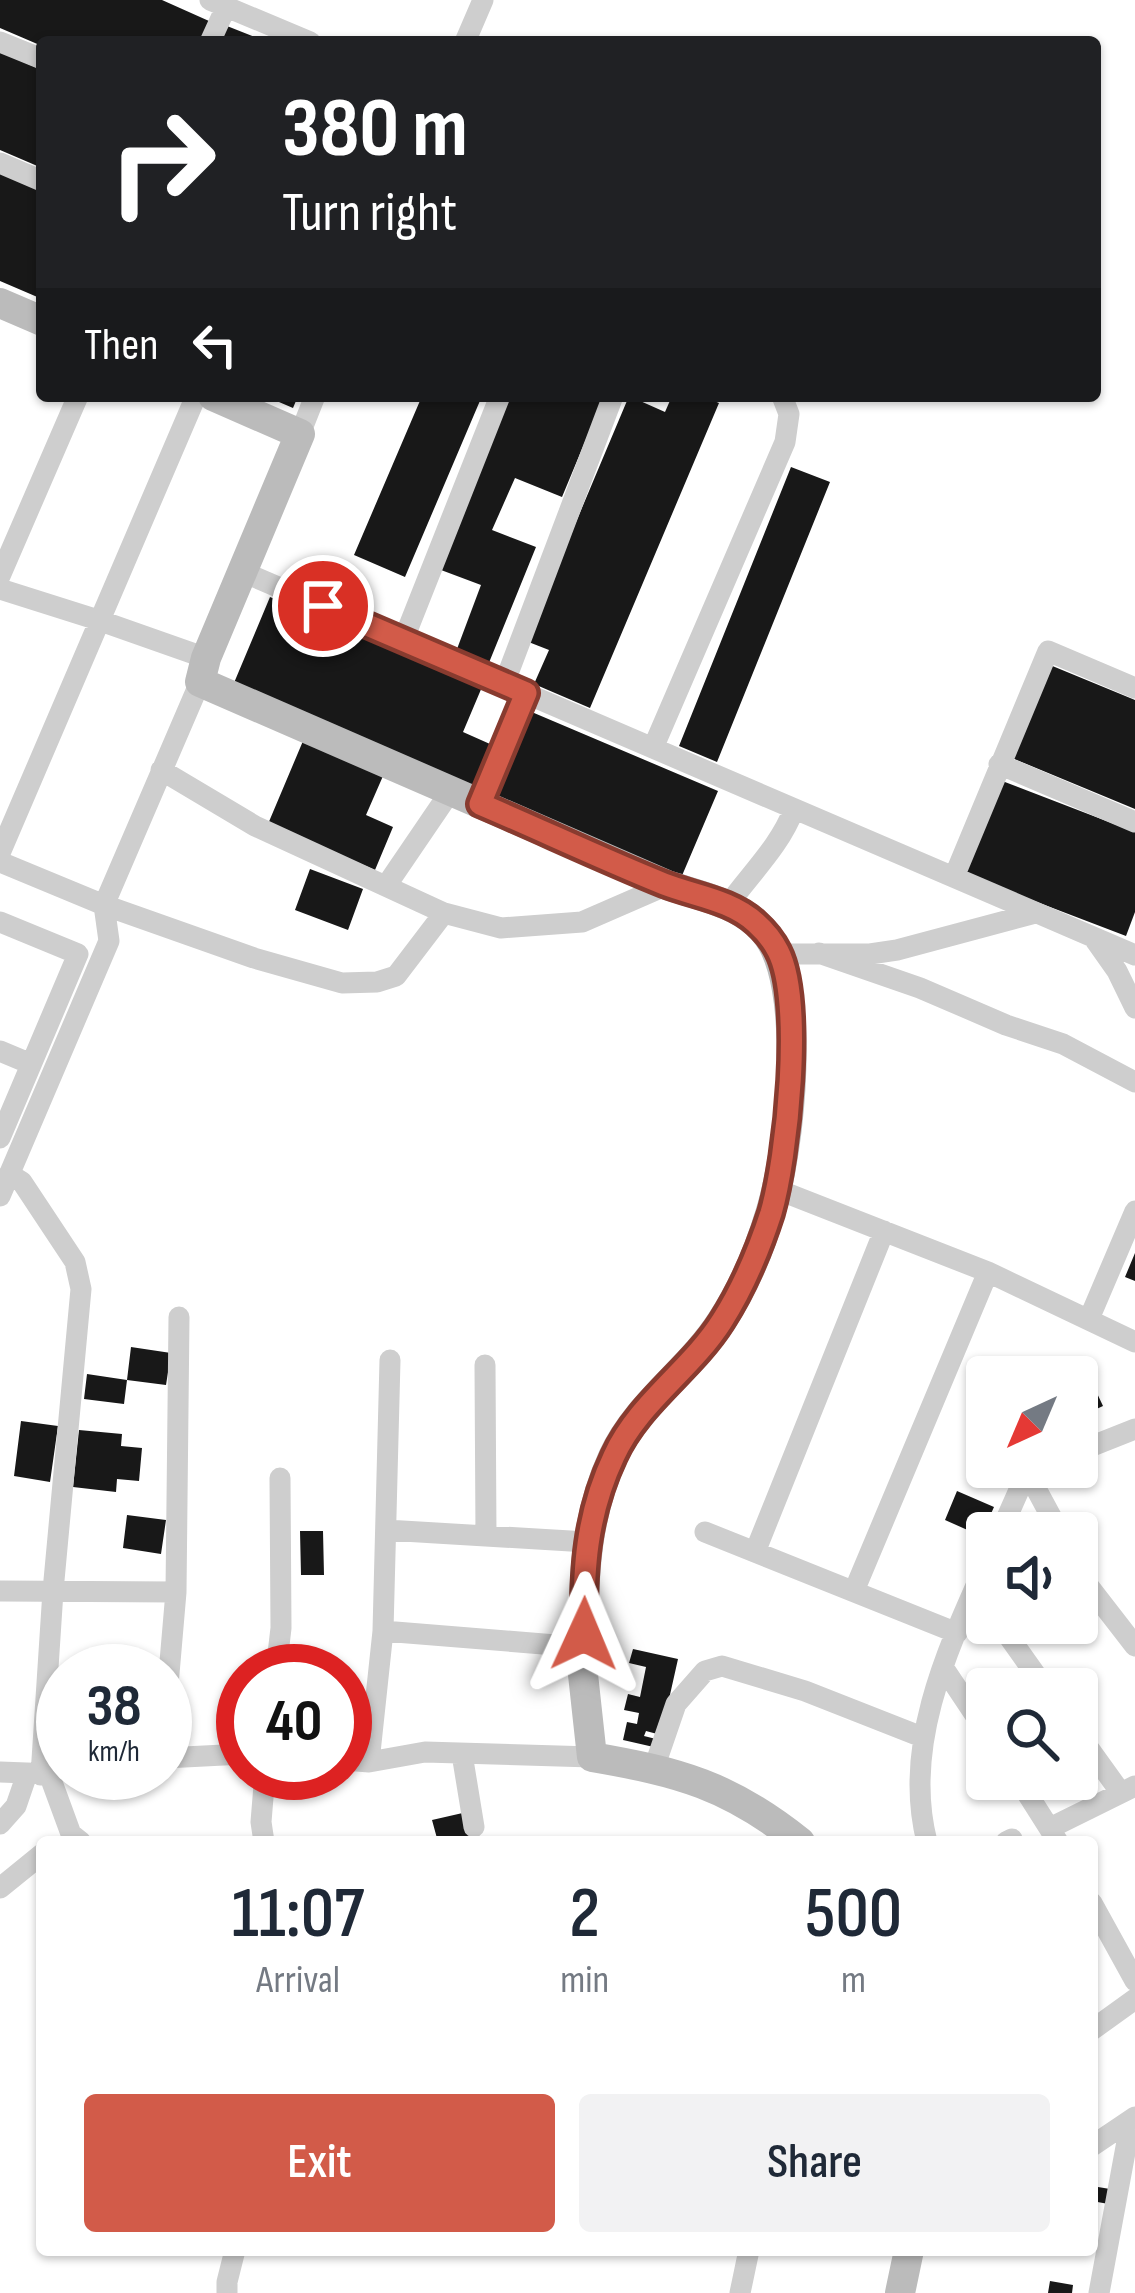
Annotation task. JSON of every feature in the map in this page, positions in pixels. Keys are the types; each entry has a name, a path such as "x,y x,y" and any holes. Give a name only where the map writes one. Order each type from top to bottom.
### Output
{"street":[{"path":"468,36 483,0"},
{"path":"211,36 215,2 296,36"},
{"path":"0,42 36,57"},
{"path":"0,163 36,178"},
{"path":"0,303 36,318"},
{"path":"0,576 75,402"},
{"path":"0,853 193,402"},
{"path":"227,402 300,434"},
{"path":"0,1196 109,940 104,905 313,402"},
{"path":"403,641 498,402"},
{"path":"504,684 612,402"},
{"path":"653,748 785,442 789,414 784,402"},
{"path":"243,572 1035,913 1093,937 1132,946"},
{"path":"0,589 98,620 450,792 667,885 728,905 752,918 780,954 788,982 792,1046 788,1121 776,1190 759,1245 720,1324 630,1427 615,1452 586,1542 580,1647 592,1757"},
{"path":"954,878 1048,650 1135,688"},
{"path":"480,804 526,693"},
{"path":"999,764 1135,822"},
{"path":"161,770 255,826 444,913 501,928 582,922 667,885"},
{"path":"386,886 450,792"},
{"path":"728,905 776,843 794,809"},
{"path":"0,862 104,905 254,958 342,983 396,976 444,913"},
{"path":"780,954 897,950 1035,913"},
{"path":"0,922 78,954 0,1138"},
{"path":"1093,937 1135,1008"},
{"path":"818,953 1064,1044 1135,1082"},
{"path":"0,1051 31,1064"},
{"path":"9,1174 22,1182 75,1262 81,1288 51,1644"},
{"path":"776,1190 988,1272 1135,1342"},
{"path":"1089,1319 1135,1210"},
{"path":"755,1552 884,1231"},
{"path":"854,1592 988,1272"},
{"path":"172,1644 179,1317"},
{"path":"372,1734 383,1631 390,1360"},
{"path":"485,1365 486,1536"},
{"path":"1098,1444 1135,1429"},
{"path":"279,1644 280,1478"},
{"path":"386,1530 586,1542"},
{"path":"705,1532 957,1633"},
{"path":"0,1591 176,1592"},
{"path":"1098,1598 1135,1646"},
{"path":"926,1836 919,1760 922,1737 943,1667 966,1620"},
{"path":"383,1631 580,1647"},
{"path":"654,1768 676,1704 705,1671 722,1666 805,1691 922,1737"},
{"path":"943,1667 966,1702"},
{"path":"372,1761 425,1752 592,1757 654,1768 695,1780 747,1804 792,1836"},
{"path":"462,1754 474,1827"},
{"path":"1032,1800 1054,1835 1128,1789 1098,1755"},
{"path":"0,1772 36,1774"},
{"path":"0,1824 36,1784"},
{"path":"55,1800 69,1836"},
{"path":"263,1800 263,1836"},
{"path":"0,1888 36,1859"},
{"path":"1098,1915 1135,1981"},
{"path":"1098,2026 1135,1999"},
{"path":"1098,2135 1133,2119"},
{"path":"1099,2293 1133,2119"},
{"path":"227,2293 234,2256"},
{"path":"740,2293 748,2256"},
{"path":"900,2293 908,2256"}],"building":[{"path":"0,0 162,0 209,21 203,36 36,36 36,43 0,28"},
{"path":"227,26 252,36 223,36"},
{"path":"0,52 36,67 36,165 0,150"},
{"path":"0,172 36,187 36,296 0,281"},
{"path":"419,402 479,402 405,577 354,555"},
{"path":"507,402 602,402 562,497 515,478 492,530 536,547 486,670 454,657 481,585 441,570"},
{"path":"626,402 642,402 665,412 669,402 719,403 590,708 534,684 549,650 526,641"},
{"path":"791,467 830,482 717,762 679,746"},
{"path":"270,597 482,687 463,732 490,744 470,791 231,690"},
{"path":"1050,665 1135,700 1135,809 1012,758"},
{"path":"527,710 718,791 681,878 491,797"},
{"path":"303,741 383,776 366,815 393,827 375,870 268,824"},
{"path":"997,779 1135,832 1135,912 1126,936 961,873"},
{"path":"310,869 363,889 348,930 295,910"},
{"path":"1135,1253 1135,1281 1125,1277"},
{"path":"131,1347 171,1353 166,1385 127,1380"},
{"path":"87,1374 127,1380 124,1404 84,1399"},
{"path":"21,1421 58,1426 50,1482 14,1476"},
{"path":"79,1430 122,1434 121,1446 142,1448 139,1481 117,1479 116,1492 73,1487"},
{"path":"957,1491 994,1507 992,1512 966,1512 966,1529 945,1520"},
{"path":"127,1515 166,1520 161,1554 123,1548"},
{"path":"300,1531 323,1531 324,1575 301,1575"},
{"path":"633,1649 678,1659 661,1735 646,1731 644,1736 660,1740 658,1748 623,1740 627,1722 637,1724 639,1713 624,1710 628,1694 640,1697 646,1667 629,1663"},
{"path":"467,1812 473,1836 436,1836 432,1820"},
{"path":"1098,2187 1116,2190 1114,2205 1098,2202"},
{"path":"1050,2281 1073,2285 1072,2293 1048,2293"}],"route":[{"path":"323,606 526,693 480,804 752,918 780,954 788,982 792,1046 788,1121 771,1211 743,1282 720,1324 630,1427 615,1452 586,1542 584,1634"}]}
